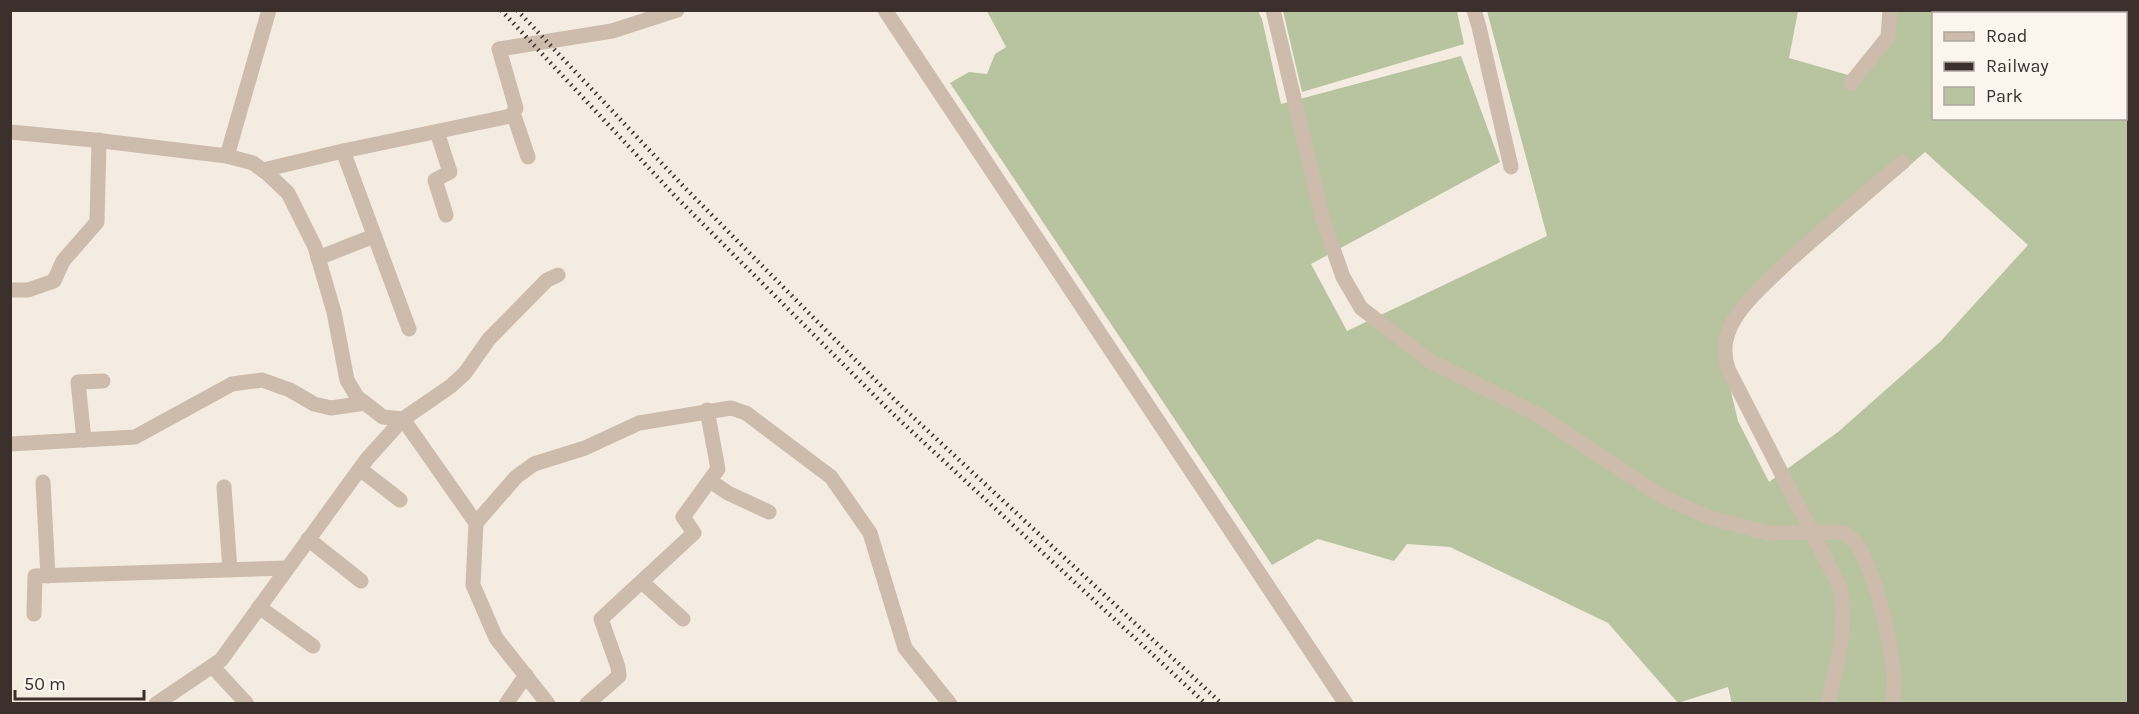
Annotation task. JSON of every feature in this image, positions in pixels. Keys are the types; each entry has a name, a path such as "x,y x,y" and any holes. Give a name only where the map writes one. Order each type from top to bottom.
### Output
{"street":[{"path":"227,156 268,10"},
{"path":"263,170 511,116 516,108 499,49 612,31 677,10"},
{"path":"885,10 1346,704"},
{"path":"1273,10 1323,220 1343,277 1361,308 1430,361 1535,413 1663,497 1708,517 1768,533 1845,533 1855,543 1868,563 1877,591 1893,668 1893,704"},
{"path":"1474,10 1511,167"},
{"path":"1851,82 1888,37 1890,10"},
{"path":"513,113 528,157"},
{"path":"10,132 99,140 227,156 253,163 288,193 315,247 334,312 347,380 357,397 383,417 403,419 476,523 473,585 496,638 548,704"},
{"path":"437,132 450,172 435,180 446,215"},
{"path":"10,290 28,290 54,281 63,261 97,222 99,140"},
{"path":"343,151 409,329"},
{"path":"1828,704 1842,640 1844,606 1840,587 1728,369 1724,345 1728,331 1737,315 1755,293 1806,245 1903,162"},
{"path":"318,258 374,236"},
{"path":"167,701 221,660 360,469 403,419 451,386 465,373 489,339 547,280 558,275"},
{"path":"10,444 135,437 232,384 262,380 290,390 314,404 332,408 365,404"},
{"path":"84,440 71,382 103,381"},
{"path":"476,523 516,477 534,464 585,448 639,423 707,410 731,408 746,413 831,477 870,533 904,648 950,704"},
{"path":"707,410 714,475 728,493 769,512"},
{"path":"360,469 400,500"},
{"path":"587,704 619,676 601,619 694,533 683,517 714,475"},
{"path":"43,483 48,576"},
{"path":"224,487 230,570"},
{"path":"308,539 361,581"},
{"path":"34,614 35,576 287,568"},
{"path":"642,582 682,619"},
{"path":"260,607 313,646"},
{"path":"212,666 247,704"},
{"path":"506,704 526,675"}],"green space":[{"path":"987,11 1258,11 1262,19 1281,104 1461,56 1500,162 1311,264 1347,331 1547,236 1487,11 1798,11 1789,58 1862,79 1897,11 2057,11 1932,12 1932,120 2127,120 2128,45 2128,703 1732,704 1728,687 1678,703 1608,623 1450,547 1407,544 1394,561 1318,539 1272,565 950,83 969,72 987,74 995,54 1006,47","holes":["1925,152 2028,245 1941,341 1838,432 1769,482 1738,421 1721,350 1747,307"]},
{"path":"1283,11 1457,11 1464,44 1302,92"}],"railway":[{"path":"501,10 676,197 892,413 1206,704"},
{"path":"517,10 686,189 900,405 1222,704"}]}
